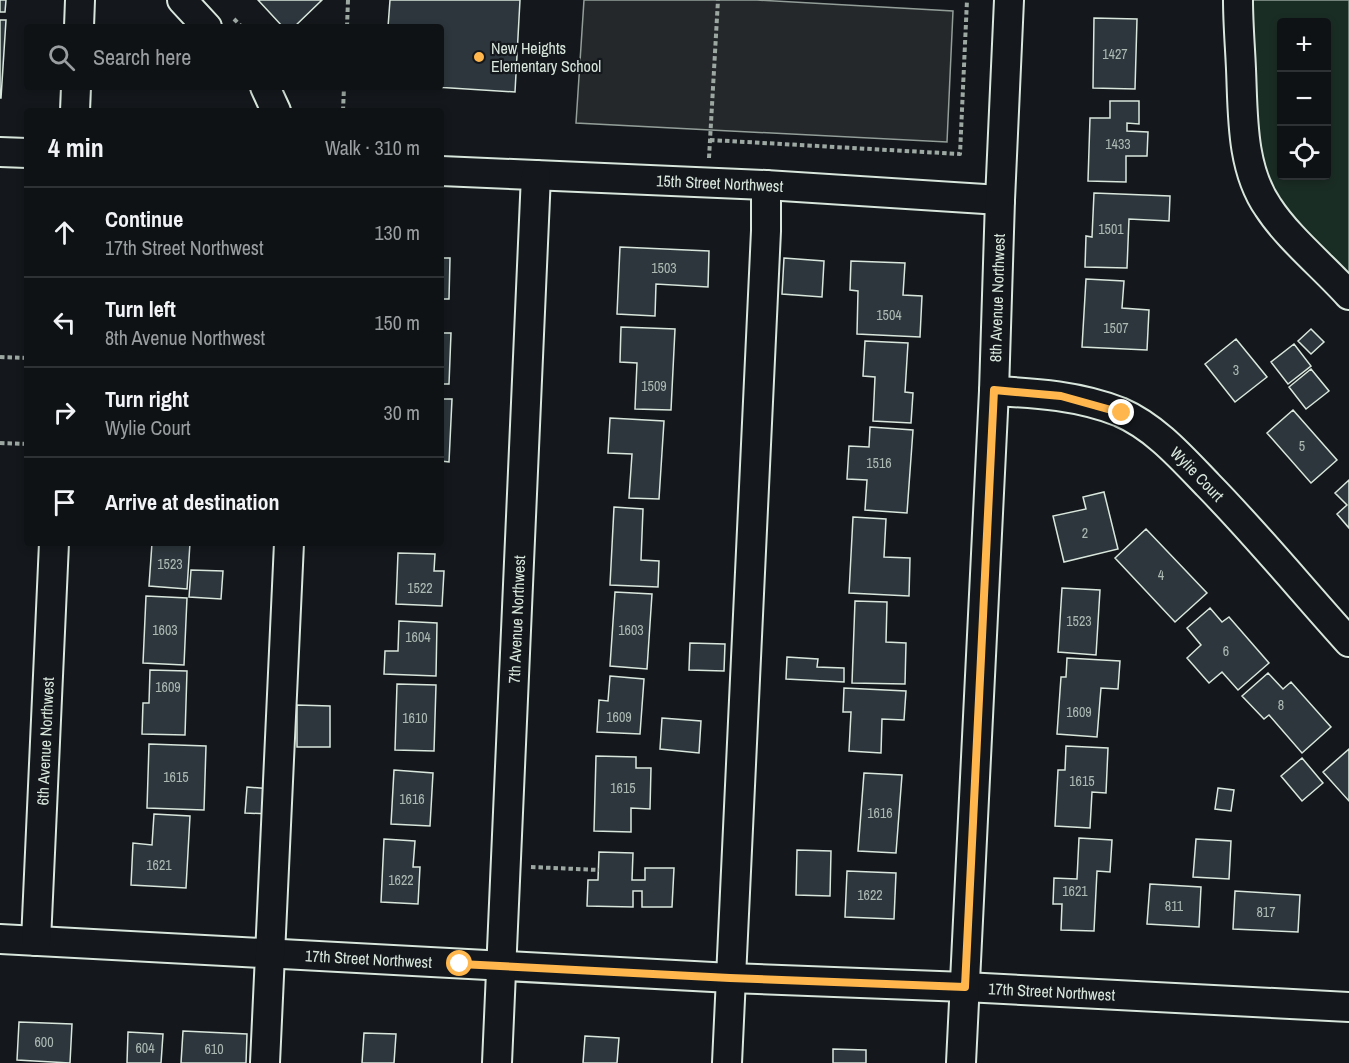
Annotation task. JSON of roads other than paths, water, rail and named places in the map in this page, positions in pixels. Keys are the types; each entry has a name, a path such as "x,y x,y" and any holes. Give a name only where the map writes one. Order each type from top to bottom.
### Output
{"street":[{"path":"79,24 80,0"},
{"path":"182,0 204,24"},
{"name":"8th Avenue Northwest","path":"961,1063 994,390 1009,0"},
{"path":"1238,0 1244,126 1249,163 1256,186 1268,207 1288,231 1349,295"},
{"path":"75,108 76,90"},
{"path":"266,90 275,108"},
{"path":"0,152 24,153"},
{"name":"15th Street Northwest","path":"444,171 766,185 1000,200"},
{"name":"7th Avenue Northwest","path":"497,1063 536,175"},
{"path":"727,1063 766,231 766,185"},
{"name":"Wylie Court","path":"994,390 1061,396 1122,413 1140,423 1167,443 1226,503 1349,642"},
{"name":"6th Avenue Northwest","path":"36,941 54,546"},
{"path":"265,1063 289,546"},
{"name":"17th Street Northwest","path":"0,939 730,978 965,987 1349,1007"}],"place":[{"name":"New Heights Elementary School","path":"479,57"}]}
